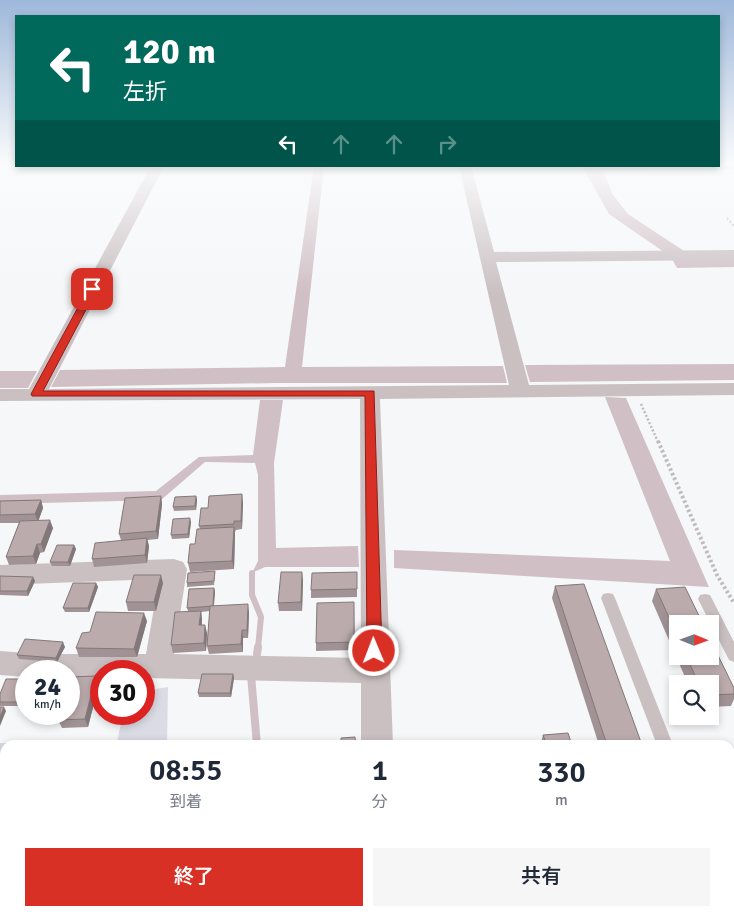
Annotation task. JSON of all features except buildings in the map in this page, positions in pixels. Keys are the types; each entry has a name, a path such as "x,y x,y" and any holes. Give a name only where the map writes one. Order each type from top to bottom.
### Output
{"street":[{"path":"36,394 136,208"},
{"path":"475,208 520,391"},
{"path":"487,257 734,255"},
{"path":"0,395 734,389"},
{"path":"370,393 377,740"},
{"path":"0,575 174,569 158,666"},
{"path":"0,663 40,666 158,666 375,671"}],"lane":[{"path":"608,598 663,740"},
{"path":"705,599 734,656"}],"path":[{"path":"728,218 734,226"},
{"path":"635,390 717,575 734,603"}],"shaded area":[{"path":"308,208 319,208 302,367 503,366 507,383 275,383 51,387 60,370 285,367"},
{"path":"605,208 623,208 628,214 684,251 664,252 609,214"},
{"path":"672,259 734,259 734,267 677,268"},
{"path":"734,364 734,380 530,382 525,365"},
{"path":"0,371 37,371 28,388 0,388"},
{"path":"605,397 626,398 709,587 394,568 394,550 670,561"},
{"path":"260,400 283,400 274,463 276,548 358,546 359,567 265,567 252,573 258,561 258,475 255,463 205,462 161,500 0,504 0,495 156,491 199,457 253,455"},
{"path":"168,687 167,740 117,740 121,725 155,725 155,689"}],"waterway":[{"path":"252,573 252,595 261,617 258,648"},
{"path":"257,654 258,647"},
{"path":"251,675 257,740"}],"route":[{"path":"92,289 36,394 370,393 374,651"}]}
